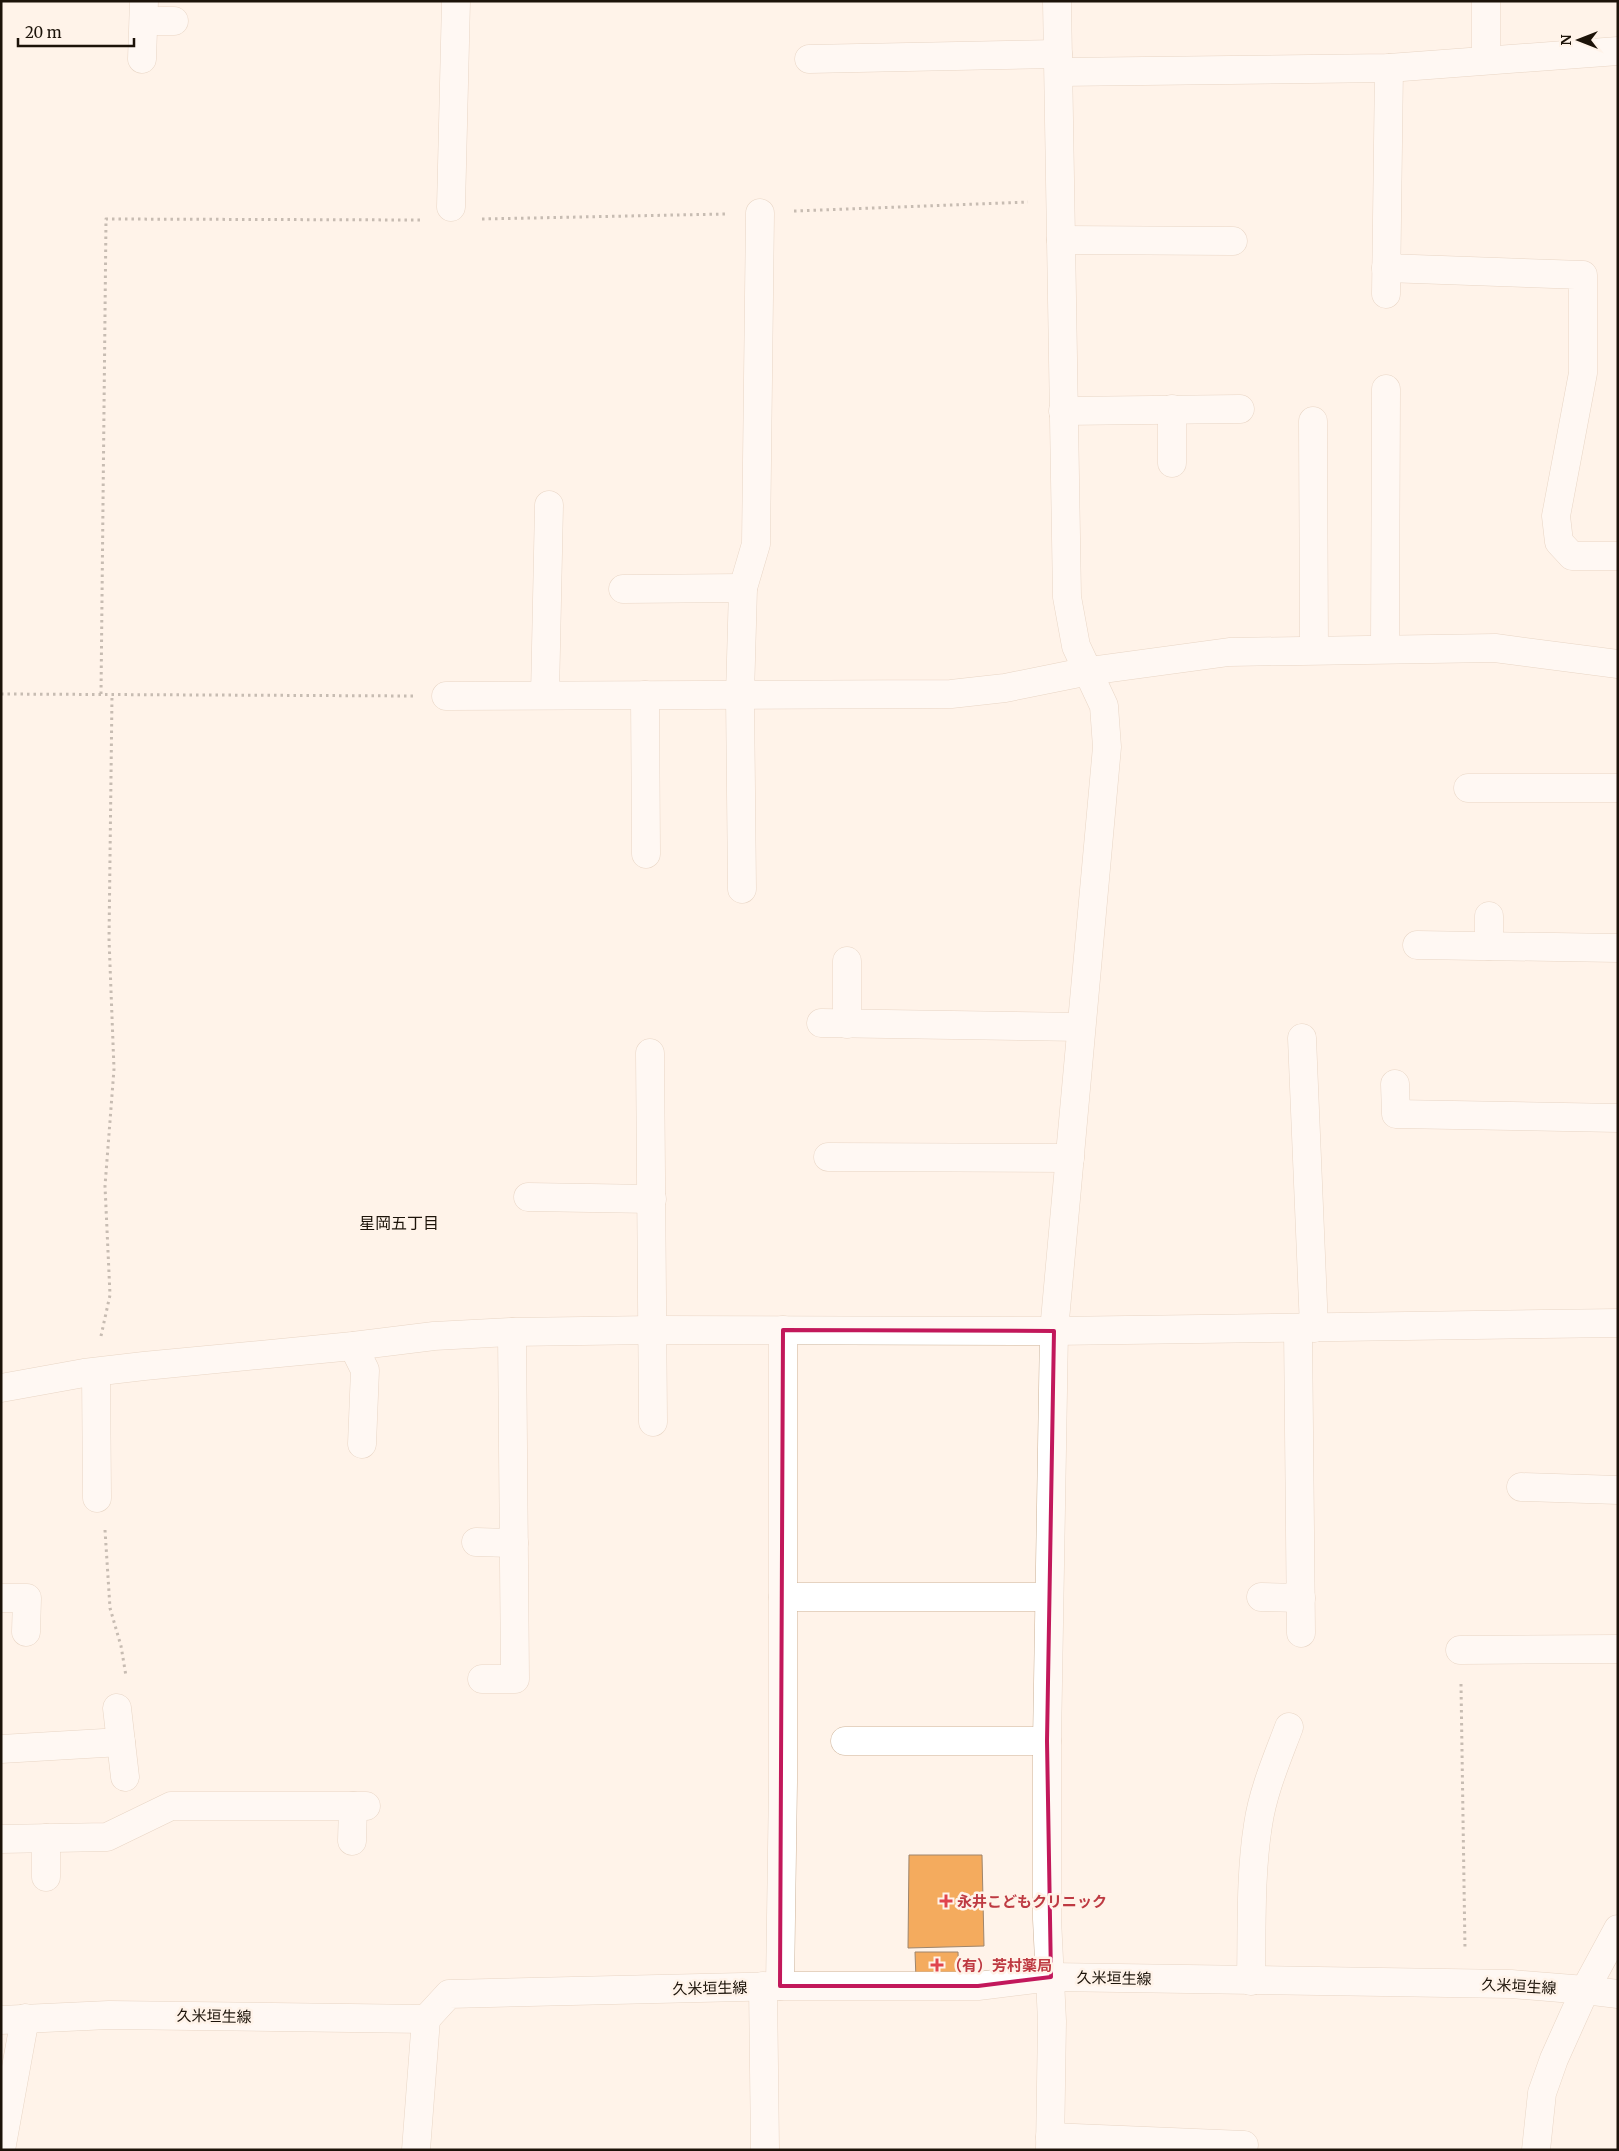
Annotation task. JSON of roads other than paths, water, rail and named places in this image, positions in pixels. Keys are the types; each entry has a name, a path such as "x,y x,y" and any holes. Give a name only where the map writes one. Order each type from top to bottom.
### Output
{"street":[{"path":"451,206 456,1"},
{"path":"1057,1 1067,597 1076,646 1104,706 1106,747 1054,1331 1047,1741 1050,2144 1244,2145"},
{"path":"1486,1 1486,60"},
{"path":"142,59 144,11 174,21"},
{"path":"808,59 1389,68 1618,51"},
{"path":"1389,68 1386,281 1583,275 1583,372 1556,516 1559,542 1572,556 1618,556"},
{"path":"742,889 740,695 743,588 756,544 760,213"},
{"path":"1062,240 1233,241"},
{"path":"1385,649 1386,389"},
{"path":"1172,408 1172,463"},
{"path":"1063,411 1240,408"},
{"path":"1313,421 1314,650"},
{"path":"545,695 548,505"},
{"path":"623,589 743,588"},
{"path":"446,696 951,694 1005,688 1089,671 1229,652 1495,648 1618,664"},
{"path":"645,695 646,854"},
{"path":"1468,788 1618,788"},
{"path":"1489,916 1489,946"},
{"path":"1417,945 1618,948"},
{"path":"847,961 834,1023 1081,1027"},
{"path":"1302,1038 1306,1328 1302,1633"},
{"path":"650,1053 654,1422"},
{"path":"1395,1084 1396,1114 1618,1118"},
{"path":"828,1157 1070,1158"},
{"path":"528,1197 652,1199"},
{"path":"1,1388 96,1372 434,1336 512,1332 653,1330 1054,1331 1618,1323"},
{"path":"765,2150 772,1986 783,1597 784,1330"},
{"path":"482,1679 515,1679 512,1332"},
{"path":"353,1346 364,1370 362,1444"},
{"path":"96,1372 98,1498"},
{"path":"1521,1487 1618,1490"},
{"path":"476,1542 514,1542"},
{"path":"783,1597 1049,1597"},
{"path":"1261,1597 1301,1598"},
{"path":"1,1598 27,1598 26,1632"},
{"path":"1460,1650 1618,1649"},
{"path":"117,1708 125,1777"},
{"path":"1251,1981 1253,1865 1258,1824 1268,1782 1289,1727"},
{"path":"845,1741 1047,1741"},
{"path":"1,1749 121,1742"},
{"path":"1,1839 107,1837 172,1806 359,1806 352,1841"},
{"path":"46,1838 46,1877"},
{"path":"1536,2150 1542,2093 1554,2059 1585,1990 1618,1929"},
{"name":"久米垣生線","path":"13,2019 109,2015 426,2019 449,1994 772,1986 978,1986 1050,1977 1511,1984 1618,1994"},
{"path":"2,2150 13,2019"},
{"path":"416,2150 426,2019"}],"place":[{"name":"永井こどもクリニック","path":"946,1901"},
{"name":"（有）芳村薬局","path":"937,1965"}],"district":[{"name":"星岡五丁目","path":"399,1223"}]}
